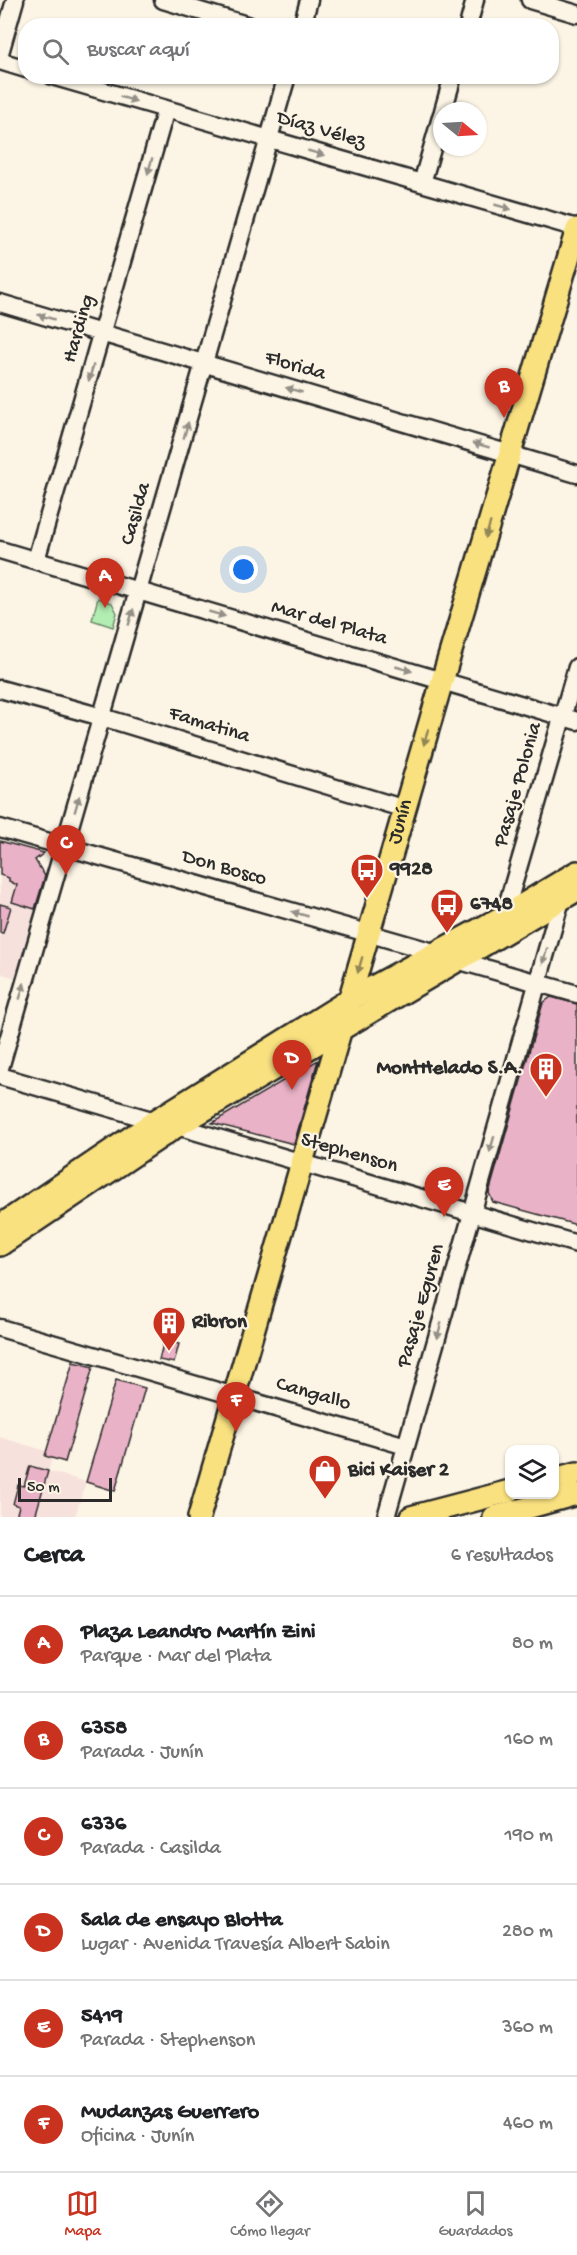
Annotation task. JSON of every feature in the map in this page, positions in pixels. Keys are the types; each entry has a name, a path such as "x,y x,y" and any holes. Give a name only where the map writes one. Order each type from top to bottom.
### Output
{"main road":[{"name":"Junín","path":"199,1517 442,681 577,229"},
{"path":"0,1226 154,1121 349,1000 504,916 577,872"},
{"path":"0,1245 177,1126 569,895"},
{"path":"559,1478 577,1473"},
{"path":"494,1517 576,1491"},
{"path":"567,1517 576,1491"},
{"path":"411,1517 505,1492"}],"street":[{"path":"0,53 15,0"},
{"path":"163,0 223,18"},
{"path":"304,18 309,0"},
{"path":"470,18 475,0"},
{"path":"530,0 577,14"},
{"path":"0,62 18,67"},
{"name":"Díaz Vélez","path":"80,84 577,229"},
{"name":"Casilda","path":"0,1068 285,84"},
{"path":"445,102 451,84"},
{"name":"Harding","path":"36,561 166,109"},
{"path":"422,183 433,144"},
{"name":"Florida","path":"0,303 577,474"},
{"name":"Mar del Plata","path":"0,550 570,718"},
{"name":"Pasaje Polonia","path":"504,916 570,718 577,668"},
{"name":"Famatina","path":"0,689 102,717 405,809"},
{"name":"Don Bosco","path":"0,828 436,953"},
{"name":"Pasaje Eguren","path":"386,1517 537,983 569,895"},
{"path":"460,961 577,994"},
{"path":"0,1076 154,1121"},
{"name":"Stephenson","path":"177,1126 577,1244"},
{"name":"Cangallo","path":"0,1328 406,1446"}],"shaded area":[{"path":"0,875 9,878 9,881 18,880 12,902 36,909 15,978 0,973"},
{"path":"0,1437 46,1451 45,1456 52,1459 48,1471 86,1482 75,1517 0,1517"}],"green space":[{"path":"98,598 112,603 117,613 113,627 92,620"}],"building":[{"path":"0,841 44,853 35,860 45,876 35,909 12,902 17,885 9,881 9,878 0,875"},
{"path":"0,904 11,907 3,933 0,933"},
{"name":"MontHelado S.A.","path":"551,997 577,1004 577,1225 493,1202 489,1193 543,1003"},
{"path":"318,1060 294,1144 212,1123"},
{"name":"Ribron","path":"164,1340 179,1344 174,1363 159,1360"},
{"path":"73,1362 93,1367 65,1462 45,1456"},
{"path":"116,1380 145,1388 115,1491 86,1482"},
{"path":"30,1466 48,1471 35,1517 16,1517 19,1506 13,1504 18,1485 24,1486"}],"place":[{"name":"6358","path":"504,418"},
{"name":"Plaza Leandro Martín Zini","path":"105,608"},
{"name":"6336","path":"66,875"},
{"name":"9928","path":"367,899"},
{"name":"6748","path":"447,934"},
{"name":"Sala de ensayo Blotta","path":"292,1090"},
{"name":"MontHelado S.A.","path":"546,1098"},
{"name":"5419","path":"444,1217"},
{"name":"Ribron","path":"169,1352"},
{"name":"Mudanzas Guerrero","path":"236,1432"},
{"name":"Bici Kaiser 2","path":"325,1500"}]}
